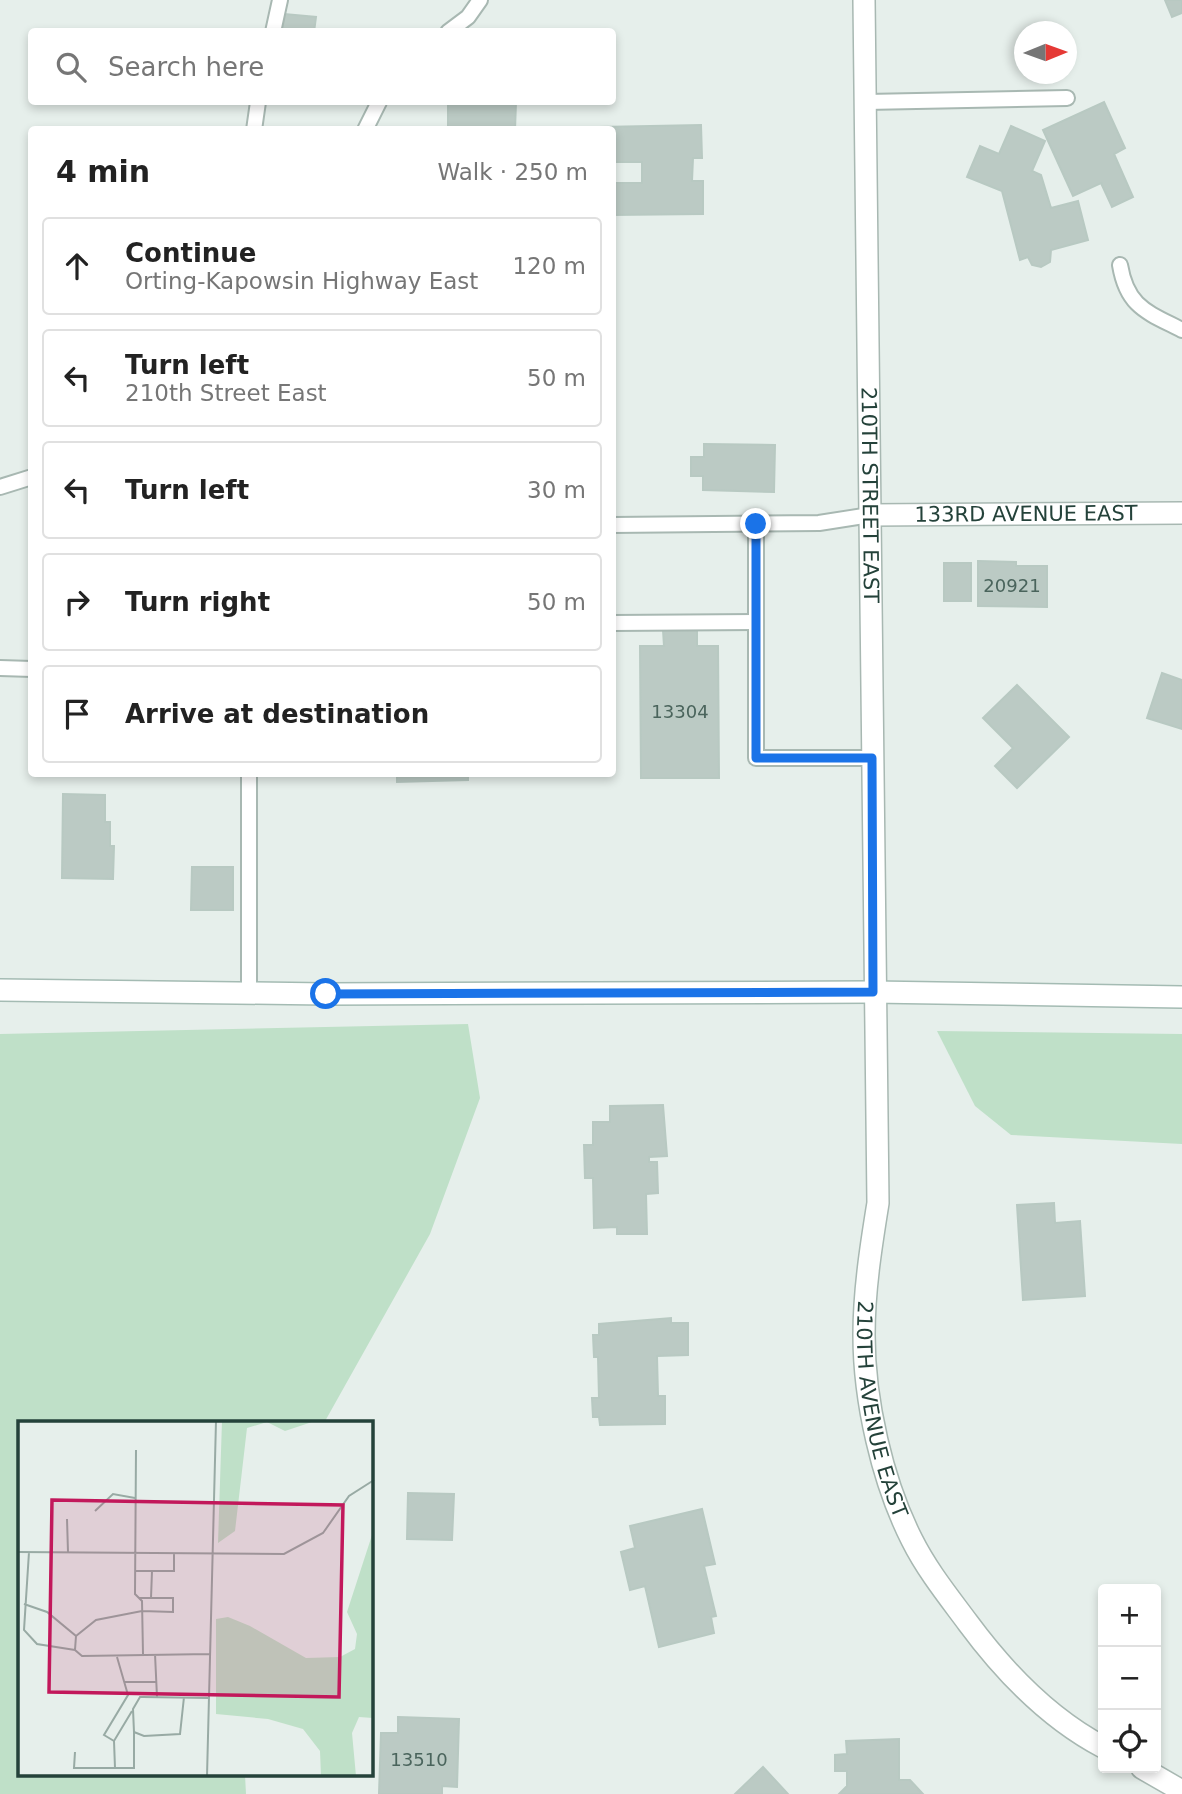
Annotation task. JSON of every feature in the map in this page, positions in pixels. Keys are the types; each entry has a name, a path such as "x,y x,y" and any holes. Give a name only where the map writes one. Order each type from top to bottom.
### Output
{"street":[{"name":"210TH STREET EAST","path":"864,0 873,992"},
{"name":"133RD AVENUE EAST","path":"870,514 1182,513"},
{"path":"0,990 249,993 873,992 1182,997"},
{"name":"210TH AVENUE EAST","path":"873,992 877,1203 864,1336 877,1436 890,1491 936,1582 1004,1668 1042,1706 1098,1744"},
{"path":"1151,1773 1182,1791"}],"lane":[{"path":"274,28 280,0"},
{"path":"453,28 468,17 480,0"},
{"path":"866,102 1067,98"},
{"path":"255,126 258,105"},
{"path":"367,126 378,105"},
{"path":"1119,265 1123,287 1131,300 1182,330"},
{"path":"0,487 28,478"},
{"path":"616,526 819,523 870,514"},
{"path":"756,524 756,758 872,758"},
{"path":"616,623 756,622"},
{"path":"0,668 28,668"},
{"path":"249,777 249,993"}],"green space":[{"path":"468,1024 480,1098 430,1234 325,1421 18,1421 18,1776 245,1776 246,1794 0,1794 0,1034"},
{"path":"937,1031 1182,1034 1182,1144 1011,1135 975,1106"}],"building":[{"path":"1165,0 1182,0 1182,13 1172,17"},
{"path":"284,14 316,17 315,28 283,28"},
{"path":"1104,102 1125,148 1114,154 1133,197 1112,207 1101,183 1073,196 1043,130"},
{"path":"448,105 516,105 515,126 448,126"},
{"path":"701,125 702,158 693,158 692,181 703,181 703,214 616,215 616,183 642,183 642,162 616,162 616,127"},
{"path":"1011,126 1045,141 1032,171 1041,175 1051,208 1078,201 1088,240 1051,250 1050,262 1041,267 1032,265 1028,257 1020,260 1002,191 967,177 980,146 999,154"},
{"path":"704,444 775,445 774,492 703,490 703,476 691,476 691,457 704,457"},
{"path":"978,561 1016,562 1016,566 1047,566 1047,607 978,606"},
{"path":"944,563 971,563 971,601 944,601"},
{"path":"697,629 697,646 718,646 719,778 641,778 640,646 664,646 663,630"},
{"path":"1162,673 1182,680 1182,729 1147,718"},
{"path":"1017,685 1069,737 1017,788 995,766 1013,748 983,718"},
{"path":"397,777 468,777 468,780 397,782"},
{"path":"63,794 105,795 105,822 110,822 110,846 114,846 113,879 62,878"},
{"path":"192,867 233,867 233,910 191,910"},
{"path":"663,1105 667,1156 649,1157 649,1162 657,1162 658,1193 646,1194 647,1234 617,1234 617,1227 594,1228 593,1178 585,1178 584,1145 593,1145 593,1122 610,1122 610,1106"},
{"path":"1054,1203 1055,1223 1080,1221 1085,1296 1023,1300 1017,1205"},
{"path":"671,1318 671,1323 688,1323 688,1355 657,1356 658,1396 665,1396 665,1424 600,1425 599,1417 593,1417 592,1398 599,1398 598,1357 594,1357 593,1335 599,1335 599,1324"},
{"path":"408,1493 454,1494 452,1540 407,1539"},
{"path":"702,1509 715,1564 704,1566 716,1616 711,1617 714,1633 659,1647 645,1586 630,1590 621,1552 635,1548 630,1526"},
{"path":"398,1717 459,1719 457,1787 442,1786 442,1794 379,1794 381,1733 398,1733"},
{"path":"899,1739 899,1780 910,1780 923,1794 839,1794 847,1786 847,1771 835,1771 835,1755 847,1754 846,1741"},
{"path":"763,1767 788,1794 735,1794"}],"route":[{"path":"326,994 873,992 872,758 756,758 756,524"}]}
